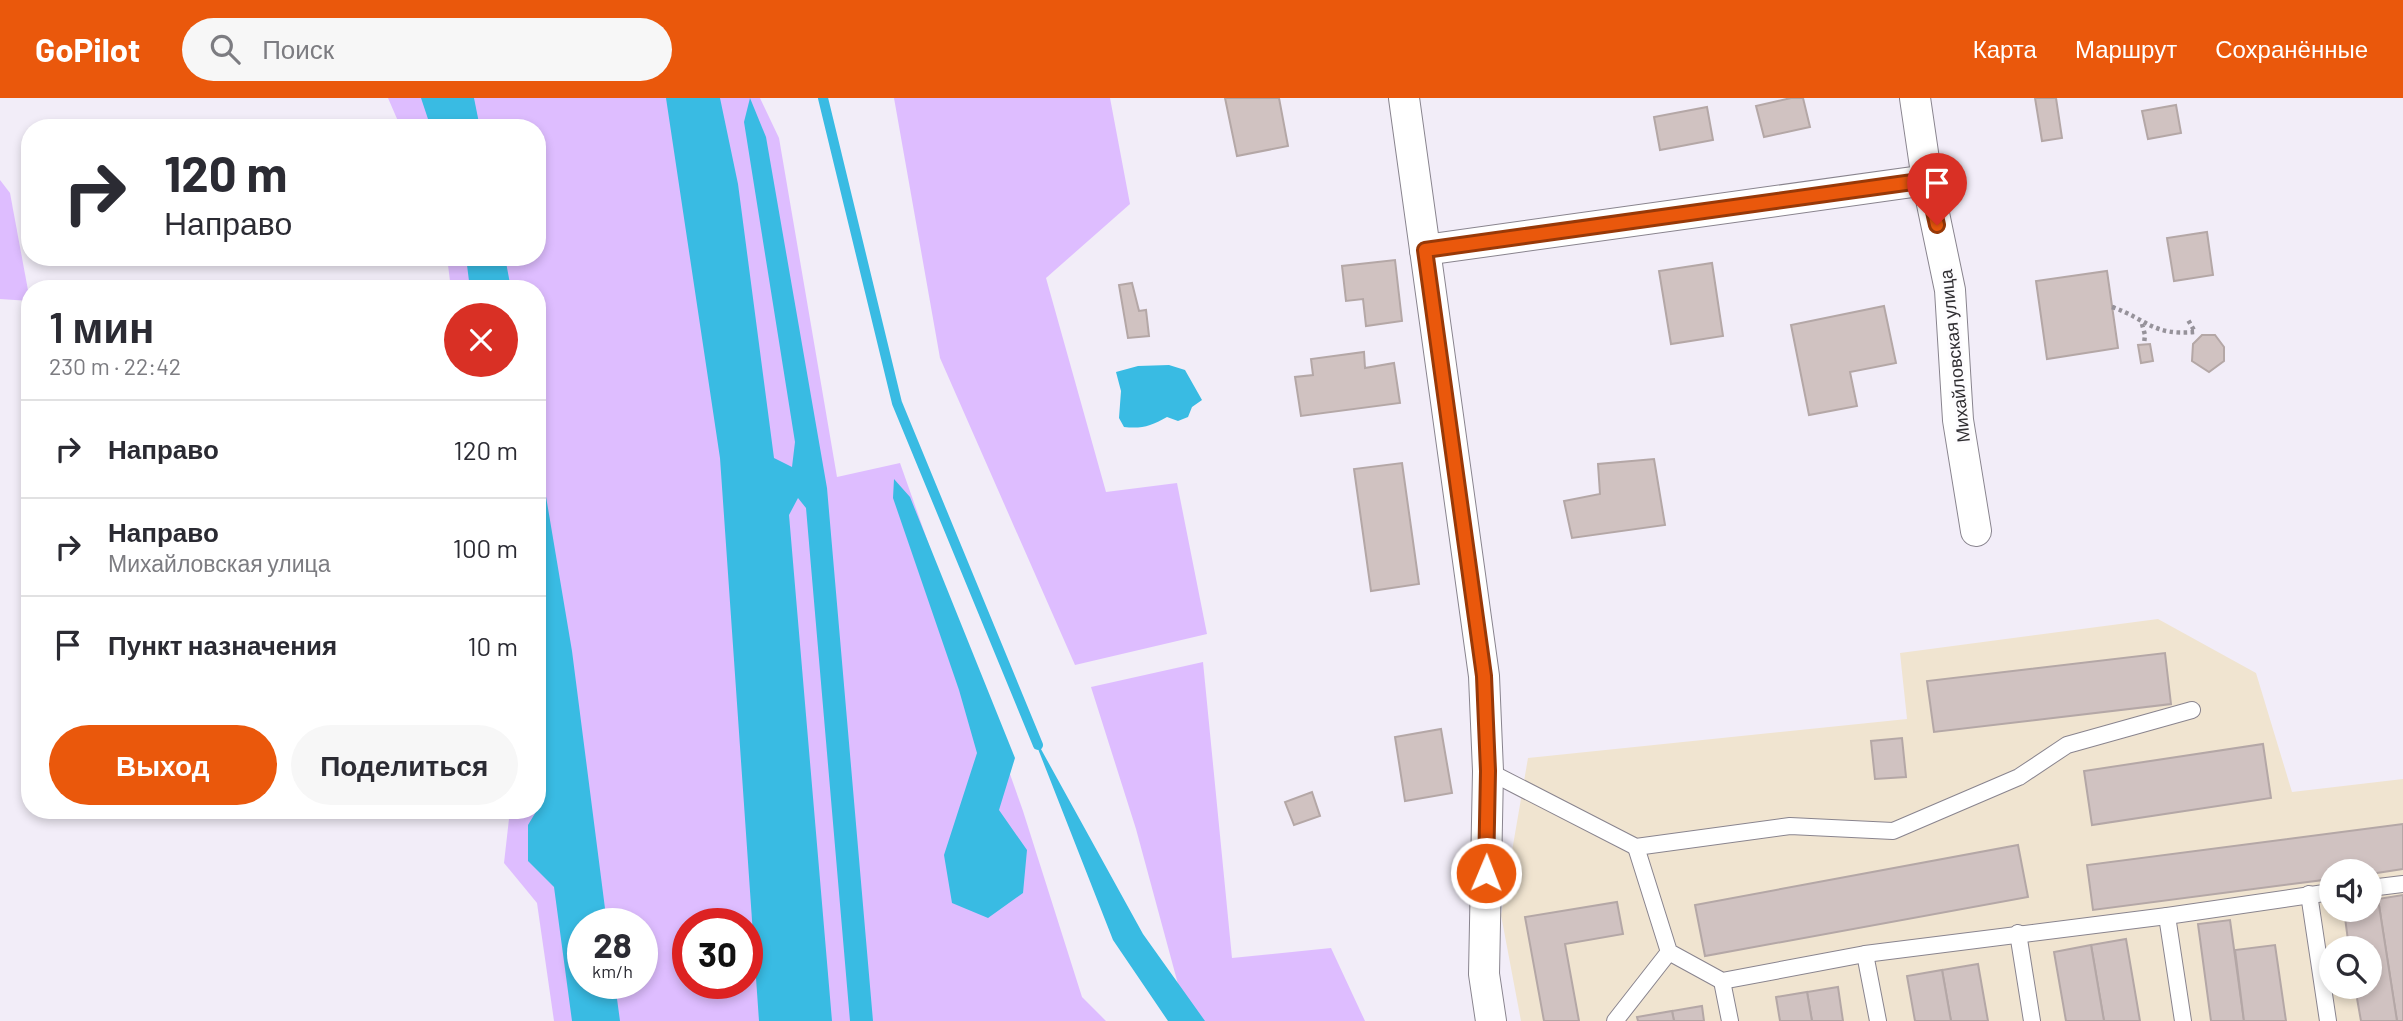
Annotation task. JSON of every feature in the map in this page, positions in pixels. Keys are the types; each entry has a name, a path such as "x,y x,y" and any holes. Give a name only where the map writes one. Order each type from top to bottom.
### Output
{"street":[{"path":"1404,98 1484,676 1488,771 1484,974 1490,1021"},
{"name":"Михайловская улица","path":"1915,98 1927,180 1951,290 1958,420 1976,531"},
{"path":"1425,250 1927,180"}],"lane":[{"path":"1488,771 1636,847 1790,826 1893,831 2019,777 2067,745 2192,710"},
{"path":"1636,847 1669,952 1722,981 1865,954 2167,916 2319,893"},
{"path":"2382,887 2403,884"},
{"path":"2309,894 2328,1021"},
{"path":"2167,916 2183,1021"},
{"path":"2018,933 2032,1021"},
{"path":"1615,1021 1669,952"},
{"path":"1865,954 1878,1021"},
{"path":"1722,981 1730,1021"}],"path":[{"path":"2112,307 2156,330 2182,334 2195,332 2187,318"},
{"path":"2141,323 2145,335 2144,344"}],"shaded area":[{"path":"388,98 760,98 779,138 837,477 900,463 1023,811 1082,997 1106,1021 554,1021 537,903 504,863 509,819 546,819 546,280 450,280 448,266 546,266 546,119 397,119"},
{"path":"894,98 1110,98 1130,204 1046,278 1106,492 1177,483 1207,634 1075,665 940,358"},
{"path":"0,180 10,193 21,266 24,266 26,280 21,280 21,300 0,299"},
{"path":"2158,619 2256,673 2292,792 2403,779 2403,1021 1521,1021 1501,915 1528,758 1907,719 1900,653"},
{"path":"1203,662 1232,958 1331,948 1365,1021 1188,1021 1136,829 1091,687"}],"water":[{"path":"421,98 474,98 478,119 428,119"},
{"path":"666,98 720,98 738,184 774,458 792,467 795,442 744,122 750,98 766,137 827,488 873,1021 850,1021 806,508 798,498 789,515 832,1021 759,1021 757,999 763,999 763,908 751,908 720,458"},
{"path":"467,266 507,266 509,280 469,280"},
{"path":"1169,365 1185,370 1202,400 1192,407 1188,417 1178,421 1167,417 1146,426 1124,427 1119,418 1121,391 1116,372 1138,366"},
{"path":"894,479 910,497 1015,758 999,810 1027,850 1023,893 988,918 952,903 944,855 977,753 959,690 893,498"},
{"path":"546,496 572,651 605,908 567,908 567,984 554,887 528,861 528,825 532,819 546,819"},
{"path":"1031,731 1143,934 1205,1021 1168,1021 1113,940"},
{"path":"569,999 617,999 620,1021 572,1021"}],"building":[{"path":"1225,98 1279,98 1288,146 1237,156"},
{"path":"1803,98 1810,127 1764,137 1756,106"},
{"path":"2035,98 2056,98 2062,138 2042,141"},
{"path":"2176,105 2181,133 2148,139 2142,111"},
{"path":"1707,107 1713,140 1660,150 1654,117"},
{"path":"2207,232 2213,275 2174,281 2167,238"},
{"path":"1395,260 1402,321 1366,326 1363,299 1346,301 1342,266"},
{"path":"1712,263 1723,336 1671,344 1659,271"},
{"path":"2107,271 2118,348 2047,359 2036,281"},
{"path":"1132,283 1139,311 1146,310 1149,336 1128,338 1119,285"},
{"path":"1884,306 1896,363 1850,372 1857,406 1809,415 1791,325"},
{"path":"2202,335 2215,335 2224,347 2224,361 2209,372 2192,361 2193,344"},
{"path":"2150,344 2153,361 2141,363 2138,345"},
{"path":"1364,352 1365,368 1394,363 1400,403 1301,416 1295,377 1313,375 1311,359"},
{"path":"1654,459 1665,525 1572,538 1564,501 1600,494 1598,464"},
{"path":"1402,463 1419,584 1371,591 1354,469"},
{"path":"2165,653 2171,704 1934,732 1927,681"},
{"path":"1441,729 1452,793 1405,801 1395,737"},
{"path":"1902,738 1906,777 1875,779 1871,741"},
{"path":"2263,744 2271,798 2092,825 2084,771"},
{"path":"1312,792 1320,816 1294,825 1285,802"},
{"path":"2403,824 2403,869 2382,872 2382,859 2319,859 2319,881 2093,910 2087,865"},
{"path":"2018,845 2028,897 1705,956 1695,905"},
{"path":"2403,895 2403,1021 2397,1021 2382,922 2382,898"},
{"path":"1617,902 1623,934 1565,944 1579,1021 1544,1021 1525,917"},
{"path":"2230,920 2244,1021 2211,1021 2198,924"},
{"path":"2346,922 2382,922 2397,1021 2361,1021 2357,999 2382,999 2382,936 2347,936"},
{"path":"2126,939 2140,1021 2104,1021 2091,945"},
{"path":"2091,945 2104,1021 2066,1021 2054,952"},
{"path":"2275,945 2286,1021 2244,1021 2235,950"},
{"path":"1978,964 1988,1021 1951,1021 1942,970"},
{"path":"1942,970 1951,1021 1915,1021 1907,976"},
{"path":"1838,987 1843,1021 1812,1021 1807,992"},
{"path":"1807,992 1812,1021 1780,1021 1776,997"},
{"path":"1702,1006 1704,1021 1674,1021 1672,1011"},
{"path":"1672,1011 1674,1021 1638,1021 1637,1017"}],"waterway":[{"path":"823,98 897,403 1038,745"}],"route":[{"path":"1486,873 1488,771 1484,676 1425,250 1927,180 1937,225"}]}
